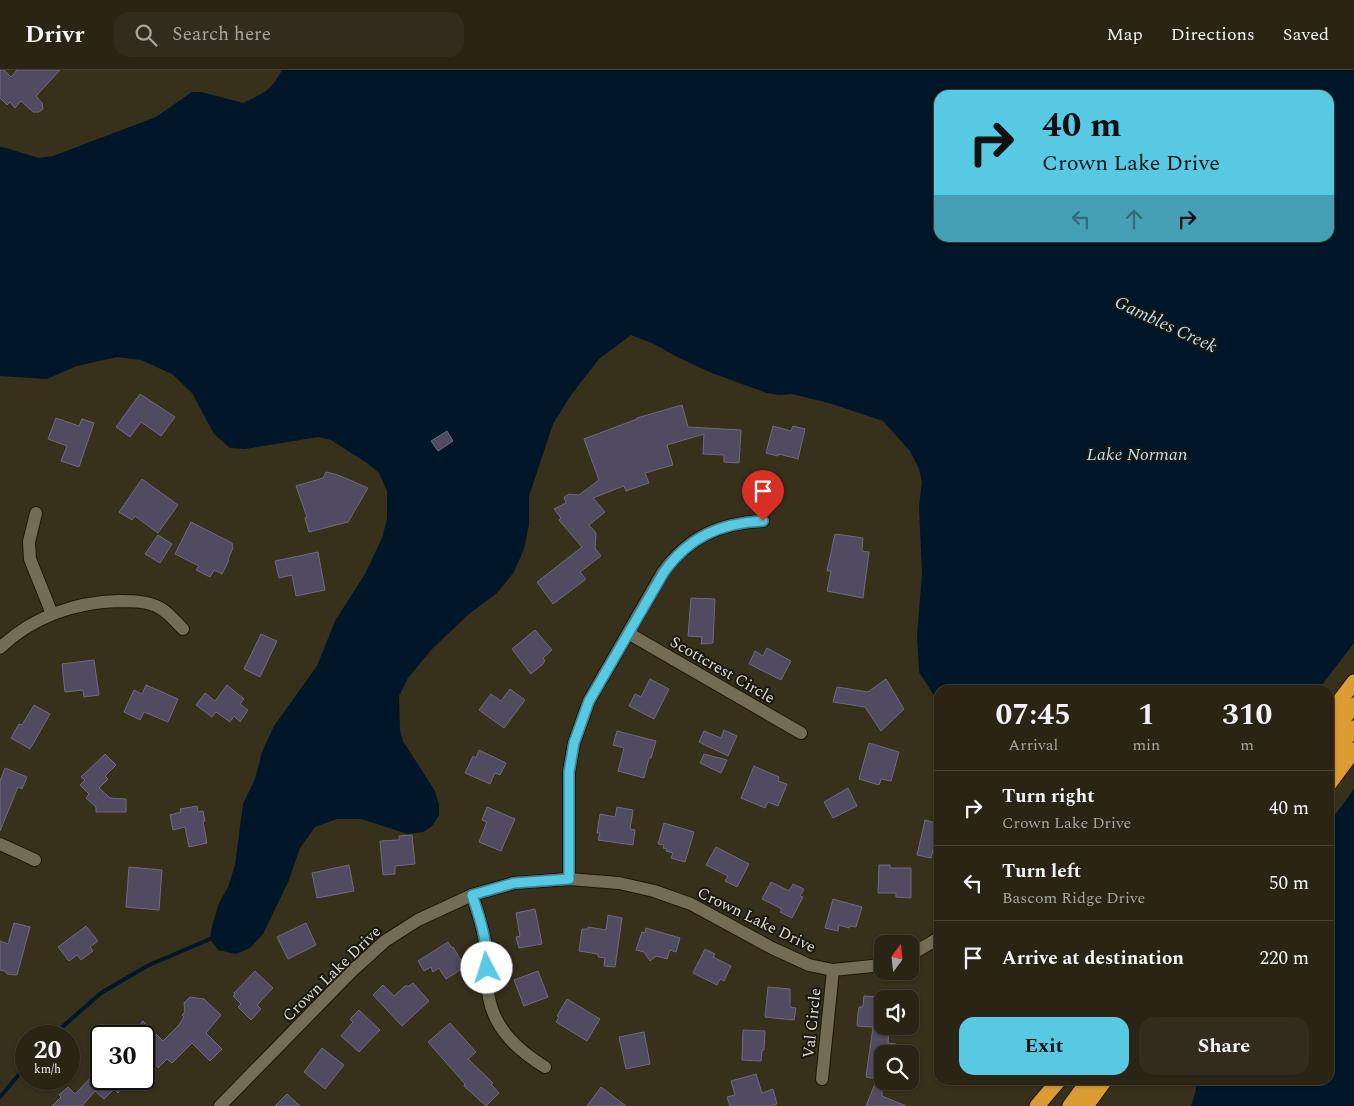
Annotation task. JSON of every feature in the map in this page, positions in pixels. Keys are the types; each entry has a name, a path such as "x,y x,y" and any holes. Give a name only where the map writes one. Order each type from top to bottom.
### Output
{"highway":[{"path":"1334,708 1354,682"},
{"path":"1334,731 1354,705"},
{"path":"1334,754 1354,728"},
{"path":"1334,777 1354,750"},
{"path":"1036,1106 1051,1085"},
{"path":"1036,1106 1055,1085"},
{"path":"1070,1106 1085,1085"},
{"path":"1086,1106 1101,1085"}],"street":[{"path":"36,514 29,542 30,559 52,614"},
{"path":"569,879 569,772 574,743 589,701 673,559 696,539 712,530 731,524 763,521"},
{"path":"0,648 15,635 42,618 90,603 141,602 167,612 183,629"},
{"name":"Scottcrest Circle","path":"628,634 801,733"},
{"path":"0,844 35,860"},
{"name":"Crown Lake Drive","path":"220,1106 352,971 385,940 418,920 472,895 514,883 569,879 619,883 667,895 691,904 789,957 809,965 833,970 874,966"},
{"path":"472,895 488,957 489,998 494,1015 503,1032 515,1046 545,1068"},
{"path":"919,950 934,941"},
{"name":"Val Circle","path":"822,1080 833,970"}],"water":[{"name":"Lake Norman","path":"282,70 1354,70 1354,643 1322,685 934,685 934,695 919,672 917,636 922,574 919,506 922,482 919,469 910,451 883,421 829,403 792,394 767,393 712,373 654,344 631,335 599,359 571,395 553,424 529,496 529,525 524,549 514,572 497,593 469,614 432,649 408,678 399,696 400,730 403,741 435,791 439,805 439,815 432,826 423,832 408,834 361,819 337,819 315,827 300,848 289,880 263,934 250,948 236,954 218,950 210,939 211,930 219,903 228,887 235,865 243,804 255,779 262,752 274,726 317,666 335,621 365,574 382,538 387,519 387,491 379,473 331,440 318,437 245,449 230,448 214,434 192,393 172,374 141,360 117,357 77,366 47,379 0,376 0,147 39,158 53,156 156,117 192,92 201,92 243,103 266,91 274,83"},
{"path":"1354,789 1354,1106 1191,1106 1196,1085 1334,1085 1334,816"}],"building":[{"path":"0,70 4,70 11,77 17,70 60,70 36,96 42,103 43,109 39,112 33,112 21,101 15,108 10,102 7,105 0,98"},
{"path":"140,394 175,417 161,436 141,422 130,437 116,427"},
{"path":"682,405 688,427 741,430 739,463 724,462 724,455 703,454 704,434 667,445 673,465 645,473 649,483 626,491 624,486 593,498 605,512 589,525 596,533 595,548 601,556 580,572 586,579 553,604 537,582 582,547 559,520 561,518 554,509 566,503 564,497 569,494 579,495 599,480 584,439 637,418"},
{"path":"56,418 79,426 82,419 94,423 79,467 61,461 67,446 48,439"},
{"path":"773,426 791,431 793,426 805,429 798,459 766,453"},
{"path":"447,431 453,441 438,451 431,441"},
{"path":"326,472 368,488 348,522 309,532 305,518 307,517 296,486 323,478"},
{"path":"142,479 178,505 158,533 135,516 132,520 119,512"},
{"path":"191,522 232,543 233,548 222,574 214,570 210,577 196,570 199,566 175,554"},
{"path":"835,534 863,538 862,551 869,552 863,598 827,591 831,571 827,571"},
{"path":"158,535 172,544 160,563 145,554"},
{"path":"318,552 325,590 296,596 292,575 279,578 275,561"},
{"path":"691,598 715,599 713,643 701,644 702,637 688,636"},
{"path":"535,630 552,650 543,658 545,661 542,665 531,674 512,649"},
{"path":"261,634 277,641 260,677 244,669"},
{"path":"767,648 791,661 781,680 749,664 755,651 763,656"},
{"path":"94,660 99,695 84,697 83,690 65,692 62,664"},
{"path":"650,679 669,689 654,719 629,706 635,694 641,697"},
{"path":"886,679 904,709 881,731 865,707 833,702 837,687 868,692"},
{"path":"146,685 178,699 168,722 144,712 140,720 124,712 134,690 142,694"},
{"path":"227,685 244,699 240,704 248,710 240,722 234,716 230,722 216,712 212,717 196,705 205,693 215,701"},
{"path":"510,689 525,700 504,728 479,710 491,694 501,701"},
{"path":"34,705 50,714 30,749 11,738 19,724 22,725"},
{"path":"724,730 737,736 728,756 699,742 704,731 721,738"},
{"path":"617,731 656,741 644,778 618,771 624,748 613,745"},
{"path":"869,743 899,752 891,781 881,779 879,785 859,779"},
{"path":"479,750 506,763 500,775 495,773 490,784 465,773 473,756 476,758"},
{"path":"105,754 116,765 105,776 108,779 99,788 110,798 126,799 126,812 96,812 96,807 86,798 89,794 80,785 85,780 81,777"},
{"path":"704,754 727,760 721,773 700,763"},
{"path":"754,766 779,777 778,781 787,784 778,806 768,802 765,808 741,798"},
{"path":"5,768 27,777 22,789 18,787 0,831 0,781"},
{"path":"848,788 857,806 833,818 824,802"},
{"path":"197,806 198,812 203,811 207,843 189,847 185,827 173,830 170,815 181,812 180,809"},
{"path":"487,807 515,819 501,851 479,842 487,822 482,820"},
{"path":"617,807 633,810 630,829 635,830 633,845 598,840 600,833 597,833 600,814 615,817"},
{"path":"925,820 934,823 934,850 931,858 917,855"},
{"path":"664,823 694,832 685,862 671,858 673,853 666,851 667,849 663,848 664,845 658,844"},
{"path":"412,835 415,864 395,866 395,874 383,875 380,841 399,840 399,836"},
{"path":"716,847 749,864 737,887 725,881 728,876 706,865"},
{"path":"349,865 354,891 317,898 312,873"},
{"path":"879,865 890,865 890,868 911,868 911,898 896,897 896,893 878,893"},
{"path":"129,867 162,870 159,910 126,907"},
{"path":"771,882 789,891 793,884 804,889 800,896 803,897 792,918 780,912 782,909 762,899"},
{"path":"833,899 862,907 856,927 850,926 849,928 839,925 838,931 825,928"},
{"path":"535,909 542,944 519,948 516,937 520,936 516,913"},
{"path":"608,915 622,918 615,967 604,966 605,958 598,957 598,954 579,951 582,929 588,929 588,927 606,930"},
{"path":"14,923 30,927 17,975 7,974 5,971 0,970 0,941 8,944"},
{"path":"306,923 316,945 288,959 277,937"},
{"path":"86,926 98,941 90,947 93,951 81,960 77,955 69,961 58,947"},
{"path":"646,928 680,938 676,952 670,950 667,959 656,956 650,961 644,952 636,950 642,932 645,933"},
{"path":"448,942 465,967 446,979 439,968 433,972 431,967 424,971 418,961"},
{"path":"705,949 715,954 713,957 731,966 724,981 720,979 717,985 693,973"},
{"path":"255,971 273,988 257,1005 261,1009 251,1020 238,1007 241,1004 233,996"},
{"path":"538,971 548,997 524,1006 514,980"},
{"path":"413,983 429,1001 402,1026 373,995 383,985 394,996 405,986"},
{"path":"768,987 790,989 790,1007 796,1008 794,1020 765,1017"},
{"path":"864,996 874,997 874,1035 888,1035 888,1043 896,1044 874,1045 874,1078 866,1077 873,1027 857,1026 859,1007 863,1007"},
{"path":"190,997 204,999 221,1015 206,1033 222,1049 210,1061 192,1043 172,1063 167,1059 158,1068 155,1066 155,1033 163,1041 179,1025 184,1017 182,1015 185,1012 184,1003"},
{"path":"567,999 600,1019 587,1041 556,1022 559,1017 557,1016"},
{"path":"359,1010 380,1030 359,1052 341,1036 353,1022 350,1019"},
{"path":"450,1023 476,1052 468,1059 493,1083 491,1084 499,1093 486,1106 464,1086 465,1084 428,1042"},
{"path":"743,1030 765,1031 764,1050 762,1050 761,1061 742,1060"},
{"path":"644,1032 650,1064 626,1069 619,1037"},
{"path":"322,1048 344,1065 325,1089 304,1072"},
{"path":"756,1074 762,1093 773,1089 777,1104 771,1106 730,1106 727,1097 735,1095 731,1081"},
{"path":"90,1078 90,1090 113,1090 104,1099 95,1091 82,1106 52,1106 65,1090 71,1090 75,1094"},
{"path":"874,1086 874,1090 882,1090 882,1096 906,1106 866,1106"},
{"path":"601,1087 626,1106 587,1106"},
{"path":"287,1094 300,1106 275,1106"}],"waterway":[{"path":"65,1025 101,993 147,966 210,939"},
{"path":"0,1097 15,1079"}],"route":[{"path":"487,968 488,957 484,936 472,895 514,883 569,879 569,772 574,743 589,701 664,572 673,559 696,539 712,530 731,524 763,521"}],"water label":[{"name":"Gambles Creek","path":"1166,324"}]}
